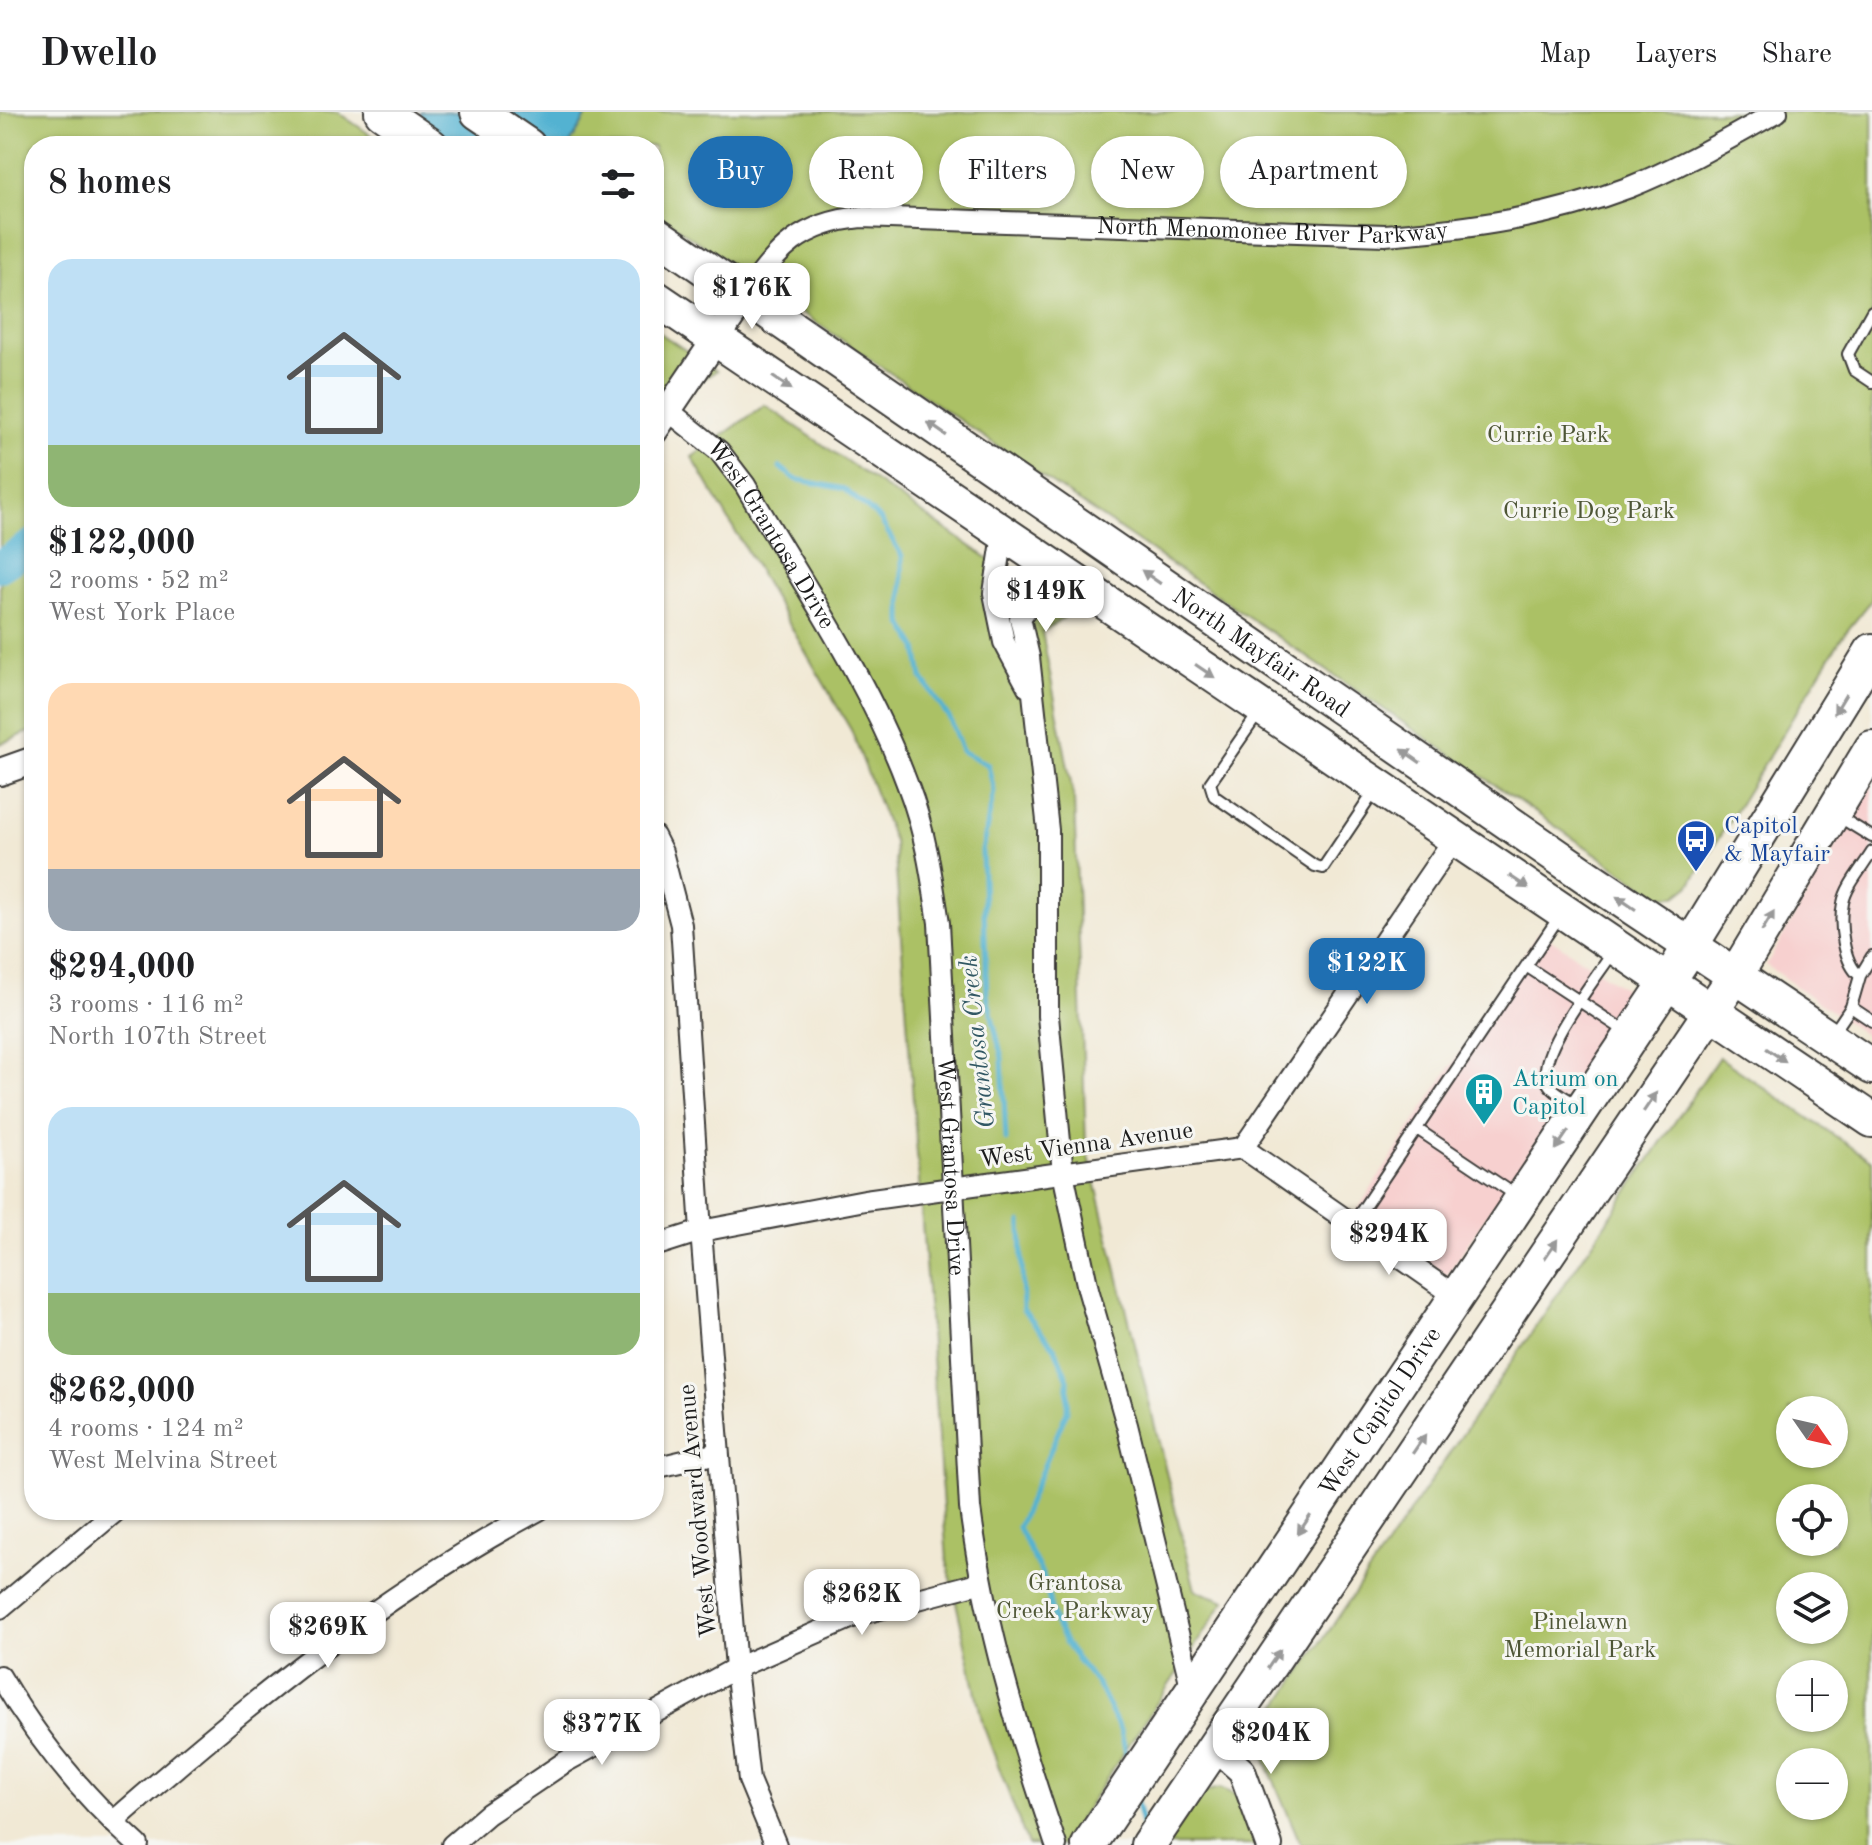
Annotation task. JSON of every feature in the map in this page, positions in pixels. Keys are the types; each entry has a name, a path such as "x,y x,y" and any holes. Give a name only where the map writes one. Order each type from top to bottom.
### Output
{"main road":[{"path":"478,112 513,136"},
{"path":"390,118 416,136"},
{"name":"North Mayfair Road","path":"664,240 1690,947 1872,1067"},
{"name":"North Mayfair Road","path":"664,304 1872,1120"},
{"name":"West Capitol Drive","path":"1096,1834 1690,947 1872,651"},
{"name":"West Capitol Drive","path":"1148,1845 1735,976 1872,748"},
{"path":"1150,1755 1185,1742 1215,1747 1207,1709 1243,1652 1243,1616"}],"street":[{"name":"North Menomonee River Parkway","path":"664,418 768,263 796,237 837,219 861,217 1385,235 1456,230 1512,221 1630,187 1777,112"},
{"name":"West Grantosa Drive","path":"664,422 719,451 745,485 856,675 889,737 910,789 927,853 939,923 970,1508 979,1583 1013,1719 1056,1845"},
{"path":"1003,535 994,593 1004,642 1030,692"},
{"path":"1087,592 1049,591 1030,602 1020,618 1029,657 1030,692 1048,830 1048,1016 1063,1173 1088,1289 1127,1425 1192,1690"},
{"path":"0,772 24,764"},
{"path":"1454,839 1243,1148 1457,1297"},
{"name":"West Woodward Avenue","path":"664,860 681,925 701,1231 736,1668 749,1780 776,1845"},
{"name":"West Vienna Avenue","path":"664,1243 701,1231 865,1200 1243,1148"},
{"path":"664,1466 718,1453"},
{"path":"0,1608 105,1520"},
{"path":"113,1822 207,1739 306,1659 454,1559 522,1520"},
{"path":"452,1845 488,1814 565,1762 736,1668 857,1615 979,1583"},
{"path":"0,1676 37,1735 113,1822 138,1845"},
{"path":"1215,1747 1242,1771 1269,1845"}],"lane":[{"path":"1872,311 1848,354 1854,370 1872,382"},
{"path":"1261,709 1210,783 1214,796 1315,866 1323,868 1377,787"},
{"path":"1833,813 1872,837"},
{"path":"1860,976 1853,971 1844,942 1843,901 1872,852"},
{"path":"1352,1225 1563,912"},
{"path":"1583,1108 1548,1085 1546,1078 1551,1047 1616,947"},
{"path":"1829,1039 1851,1007 1860,976 1872,956"},
{"path":"1526,966 1631,1035"},
{"path":"1851,1007 1872,1021"},
{"path":"1417,1129 1522,1200"}],"shaded area":[{"path":"1872,784 1872,1040 1766,965"},
{"path":"1539,931 1634,995 1447,1275 1356,1217 1358,1209"}],"green space":[{"path":"0,112 337,112 372,136 24,136 24,734 0,744"},
{"name":"Currie Park","path":"508,112 1872,112 1872,600 1842,637 1690,885 1676,896 1658,896 664,219 664,136 543,136"},
{"path":"664,336 716,371 664,403"},
{"name":"Grantosa Creek Parkway","path":"765,405 1069,614 1042,632 1074,799 1086,1144 1195,1590 1225,1601 1062,1845 1028,1845 983,1725 947,1561 894,842 851,730 692,457"},
{"name":"Pinelawn Memorial Park","path":"1719,1057 1872,1161 1872,1845 1301,1845 1256,1738"},
{"path":"1220,1788 1238,1796 1257,1845 1165,1845 1204,1792"}],"water":[{"path":"421,112 589,112 575,136 407,136"}],"waterway":[{"name":"Grantosa Creek","path":"780,467 795,479 844,489 880,519 902,556 902,622 917,648 922,678 950,719 962,751 988,765 994,791 982,851 987,995 1002,1058 1006,1140"},
{"path":"0,566 24,550"},
{"name":"Grantosa Creek","path":"1021,1222 1023,1310 1055,1348 1068,1380 1067,1411 1018,1527 1044,1578 1054,1621 1069,1649 1098,1685 1121,1732 1128,1762"},
{"name":"Grantosa Creek","path":"1136,1799 1143,1828"}],"place":[{"name":"Capitol & Mayfair","path":"1696,873"},
{"name":"Atrium on Capitol","path":"1484,1126"}],"park label":[{"name":"Currie Dog Park","path":"1589,510"}]}
